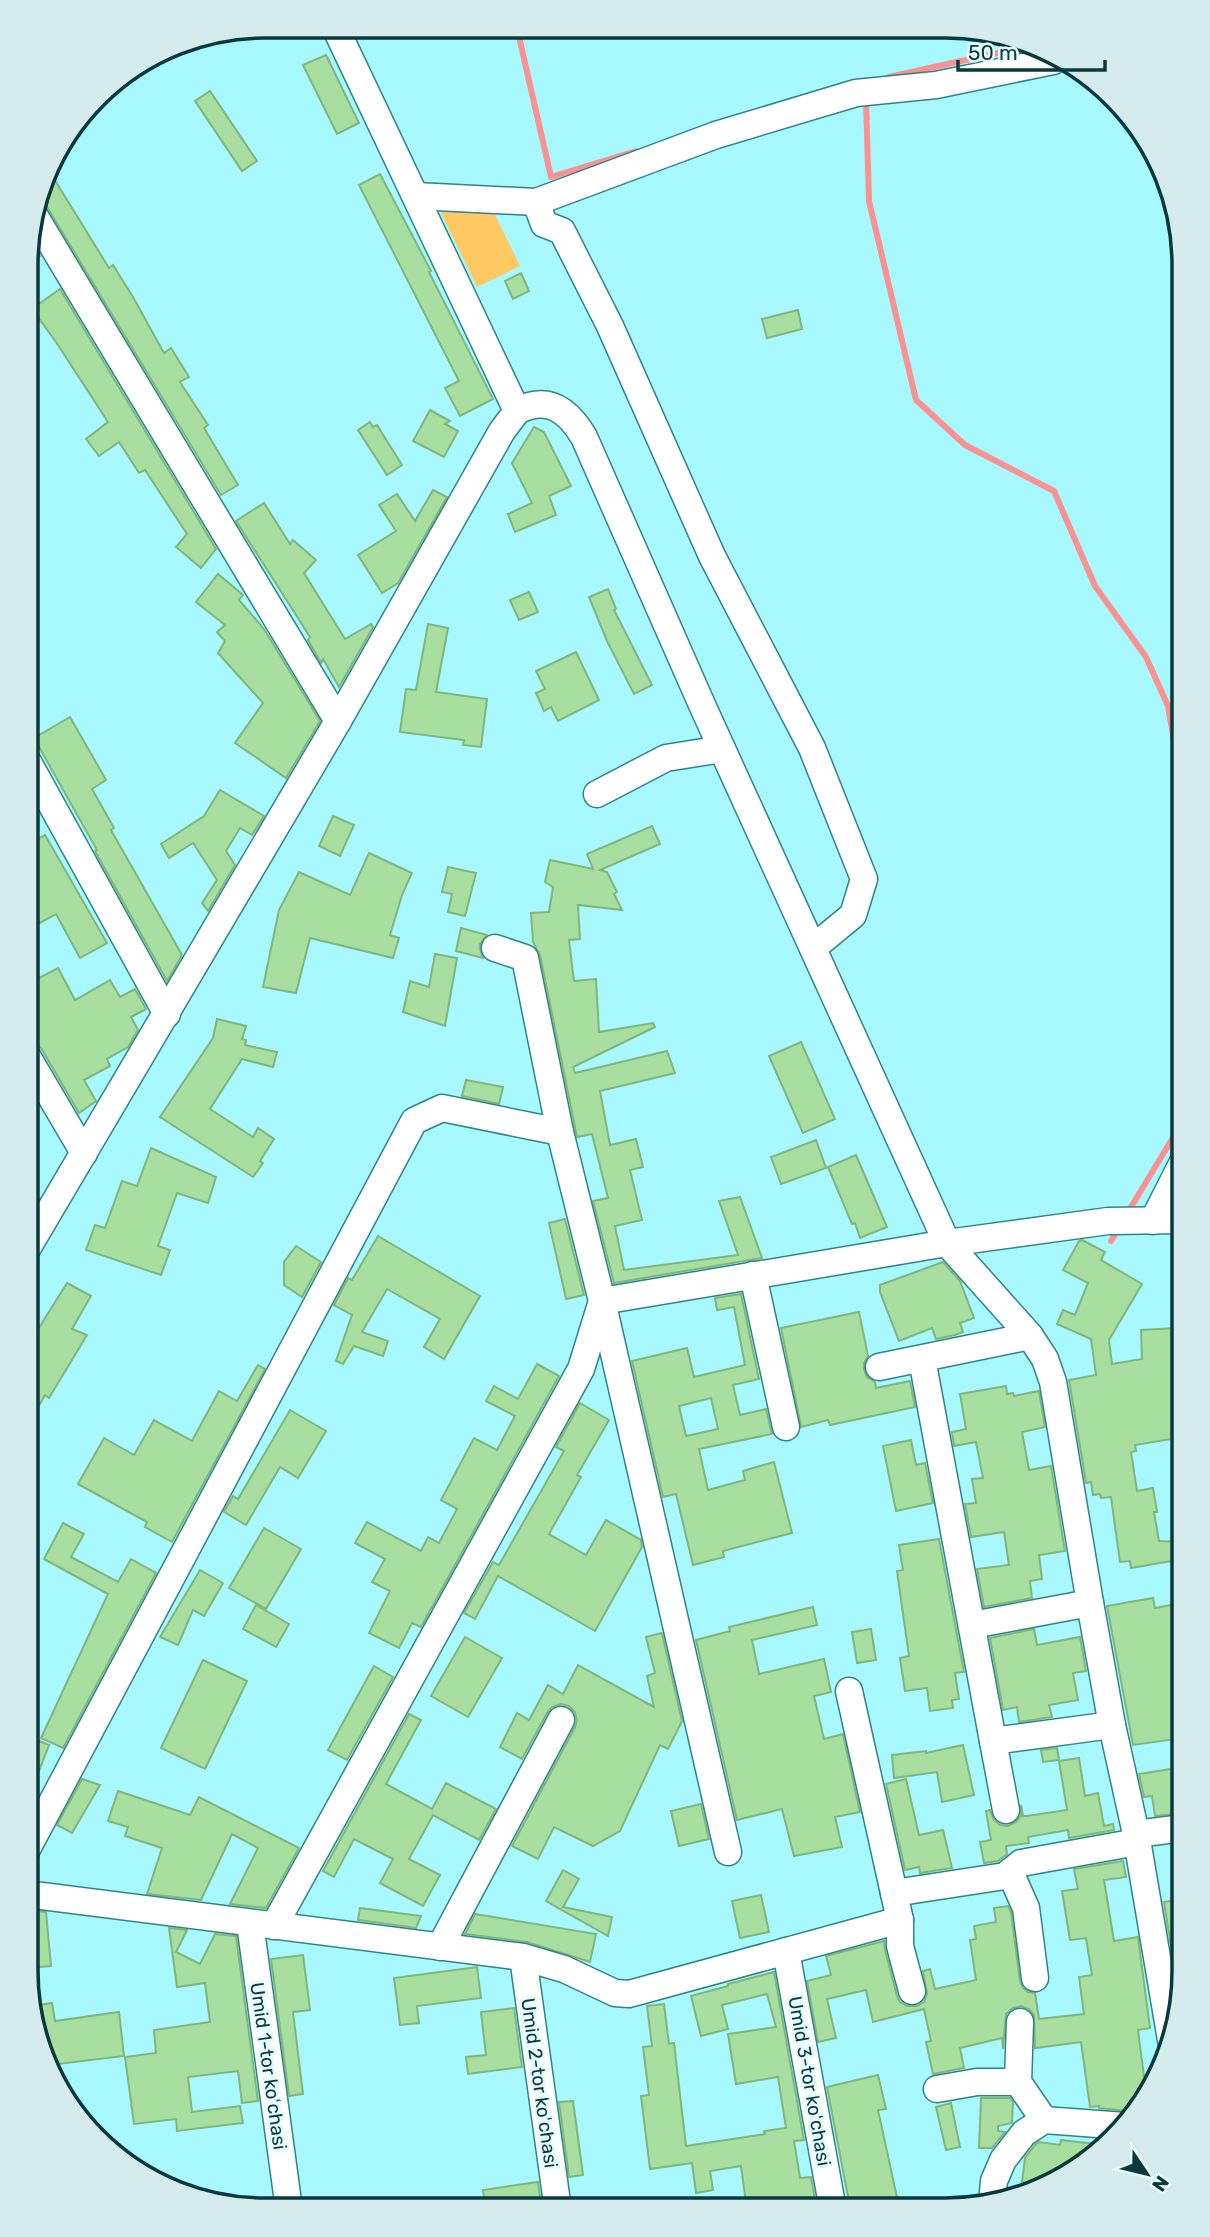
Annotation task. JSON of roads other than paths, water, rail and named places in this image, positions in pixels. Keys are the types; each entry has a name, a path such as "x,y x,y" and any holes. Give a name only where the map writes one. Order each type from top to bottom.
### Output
{"street":[{"path":"340,38 517,411"},
{"path":"416,197 536,202 716,135 865,92 936,85 1046,62"},
{"path":"536,202 544,224 562,231 610,326 712,556 813,748 864,879 853,915 813,948"},
{"path":"42,228 338,722"},
{"path":"38,1230 338,722 502,431 517,411 537,405 556,407 572,419 584,437 722,750 947,1243 1030,1336 1045,1359 1053,1382 1090,1603 1112,1725 1137,1838 1167,2016"},
{"path":"597,793 666,758 722,750"},
{"path":"38,780 167,1014"},
{"path":"495,948 525,958 560,1132 602,1301 728,1852"},
{"path":"38,1075 84,1153"},
{"path":"38,1828 414,1121 442,1108 560,1132"},
{"path":"1131,1221 1171,1176"},
{"path":"602,1301 947,1243 1131,1221 1171,1220"},
{"path":"753,1275 786,1427"},
{"path":"262,1924 581,1369 602,1301"},
{"path":"879,1367 1030,1336"},
{"path":"922,1359 1006,1810"},
{"path":"972,1625 1090,1603"},
{"path":"849,1691 900,1920 900,1946 912,1992"},
{"path":"440,1947 561,1720"},
{"path":"993,1741 1112,1725"},
{"path":"894,1893 1005,1876 1020,1863 1171,1831"},
{"path":"1010,1872 1026,1908 1035,1978"},
{"path":"38,1896 523,1957 564,1969 615,1993 629,1994 900,1920"},
{"name":"Umid 1-tor koʻchasi","path":"262,1924 288,2198"},
{"name":"Umid 3-tor koʻchasi","path":"786,1951 831,2198"},
{"name":"Umid 2-tor koʻchasi","path":"523,1957 556,2198"},
{"path":"1020,2022 1018,2082 1044,2120"},
{"path":"937,2089 977,2082 1018,2082"},
{"path":"993,2193 994,2181 1003,2160 1024,2133 1044,2120 1111,2125"}],"waterway":[{"path":"519,38 551,177 636,151"},
{"path":"889,77 1013,50"},
{"path":"866,99 869,201 916,400 965,445 1054,491 1095,586 1146,657 1168,706 1172,728"},
{"path":"1128,1212 1171,1140"},
{"path":"1111,1241 1119,1228"}]}
